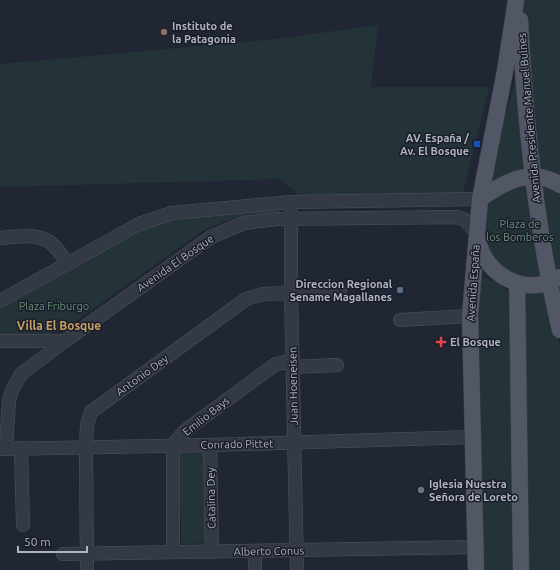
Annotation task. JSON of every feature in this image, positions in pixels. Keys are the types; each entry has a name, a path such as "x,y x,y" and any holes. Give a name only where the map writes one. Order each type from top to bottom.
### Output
{"main road":[{"name":"Avenida España","path":"476,570 470,316 480,199 505,71 516,0"},
{"name":"Avenida Presidente Manuel Bulnes","path":"519,0 522,62 533,176 554,280 560,330"},
{"path":"480,199 508,182 533,176 547,178 560,185"},
{"path":"477,234 481,252 492,268 507,280 533,285 554,280"},
{"path":"517,283 521,570"}],"street":[{"path":"0,301 139,224 172,213 292,202 480,199"},
{"name":"Juan Hoeneisen","path":"292,202 291,292 297,570"},
{"name":"Avenida El Bosque","path":"3,449 9,400 13,388 21,374 211,237 244,223 278,219 457,217 465,220 477,234"},
{"path":"0,238 30,237 45,239 53,244 68,264"},
{"name":"Antonio Dey","path":"87,570 86,447 87,425 91,412 246,299 263,294 340,291"},
{"path":"400,320 470,316"},
{"path":"0,341 65,341"},
{"name":"Emilio Bays","path":"173,552 173,444 186,430 276,364 337,365"},
{"name":"Conrado Pittet","path":"3,449 173,444 210,445 294,443 473,437"},
{"name":"Catalina Dey","path":"210,445 212,552"},
{"path":"21,448 23,526"},
{"name":"Alberto Conus","path":"63,554 476,548"},
{"path":"255,552 255,570"}],"green space":[{"path":"522,0 560,0 560,176 535,167"},
{"path":"378,25 371,87 489,87 463,194 300,196 280,179 0,187 0,64 277,39"},
{"path":"515,81 524,168 507,174 487,187 486,183"},
{"name":"Plaza de los Bomberos","path":"510,183 560,187 560,273 548,280 507,276 481,244 487,204"},
{"name":"Plaza Friburgo","path":"279,210 278,213 247,216 230,220 201,232 65,329 39,336 0,337 0,309 63,270 133,233 173,218 214,213"},
{"path":"483,278 498,282 508,292 513,570 479,570 477,282"},
{"path":"539,290 547,295 560,348 560,570 526,570 519,299 526,292"},
{"path":"180,452 206,452 207,543 181,544"}],"place":[{"name":"Instituto de la Patagonia","path":"164,32"},
{"name":"AV. España / Av. El Bosque","path":"477,144"},
{"name":"Direccion Regional Sename Magallanes","path":"400,290"},
{"name":"El Bosque","path":"441,342"},
{"name":"Iglesia Nuestra Señora de Loreto","path":"421,490"}],"district":[{"name":"Villa El Bosque","path":"59,326"}]}
